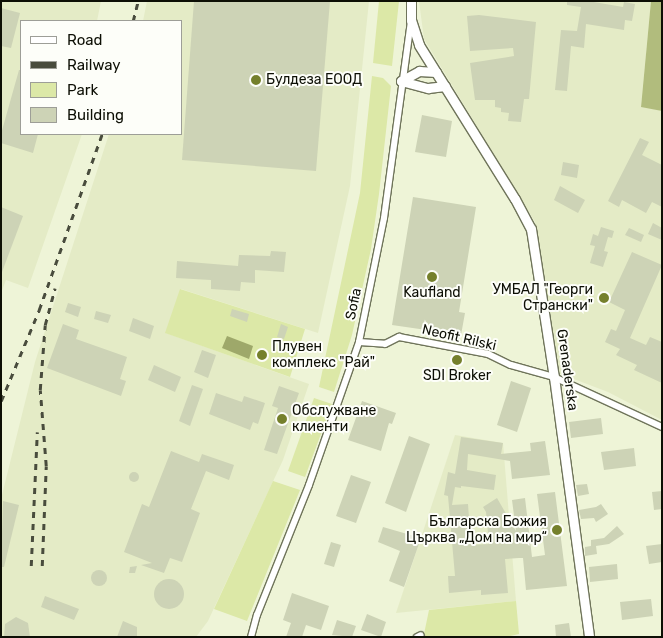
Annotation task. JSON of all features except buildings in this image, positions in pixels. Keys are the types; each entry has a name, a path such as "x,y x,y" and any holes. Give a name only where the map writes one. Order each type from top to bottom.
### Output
{"street":[{"name":"Grenaderska","path":"411,1 411,20 419,45 515,199 530,229 554,377 589,637"},
{"name":"Sofia","path":"251,637 257,615 309,485 359,342 384,218 401,81 411,20"},
{"path":"401,81 419,71 436,72"},
{"path":"401,81 428,88 445,86"},
{"name":"Neofit Rilski","path":"359,342 385,344 399,337 488,354 511,365 554,377 662,426"}],"shaded area":[{"path":"1,1 101,1 97,20 20,20 20,135 82,135 28,288 6,280 1,293"},
{"path":"147,1 369,1 350,186 318,333 181,289 166,333 309,384 283,460 208,621 196,637 1,637 1,499 35,362 109,135 182,135 182,20 143,20"},
{"path":"419,1 651,1 641,106 662,111 662,420 608,392 558,373 535,222 424,39"},
{"path":"651,1 662,1 662,111 641,107"},
{"path":"227,336 253,346 249,359 222,348"},
{"path":"455,435 503,443 516,601 396,613"}],"green space":[{"path":"379,1 399,1 392,66 373,63"},
{"path":"372,76 383,78 391,86 379,194 371,249 352,335 334,392 319,387 360,193"},
{"name":"Плувен комплекс \"Рай\"","path":"180,289 305,329 290,377 165,333"},
{"path":"314,398 332,404 305,477 288,471"},
{"path":"273,481 300,490 247,621 214,609"},
{"path":"516,601 519,634 506,637 425,637 429,610"}],"railway":[{"path":"133,20 138,1"},
{"path":"1,401 39,310 102,135"},
{"path":"42,566 46,466 40,390 45,325 55,288"},
{"path":"31,566 37,432"}],"place":[{"name":"Булдеза ЕООД","path":"256,80"},
{"name":"Kaufland","path":"432,277"},
{"name":"УМБАЛ \"Георги Странски\"","path":"604,298"},
{"name":"Плувен комплекс \"Рай\"","path":"262,355"},
{"name":"SDI Broker","path":"457,360"},
{"name":"Обслужване клиенти","path":"282,419"},
{"name":"Българска Божия Църква „Дом на мир“","path":"557,530"}]}
